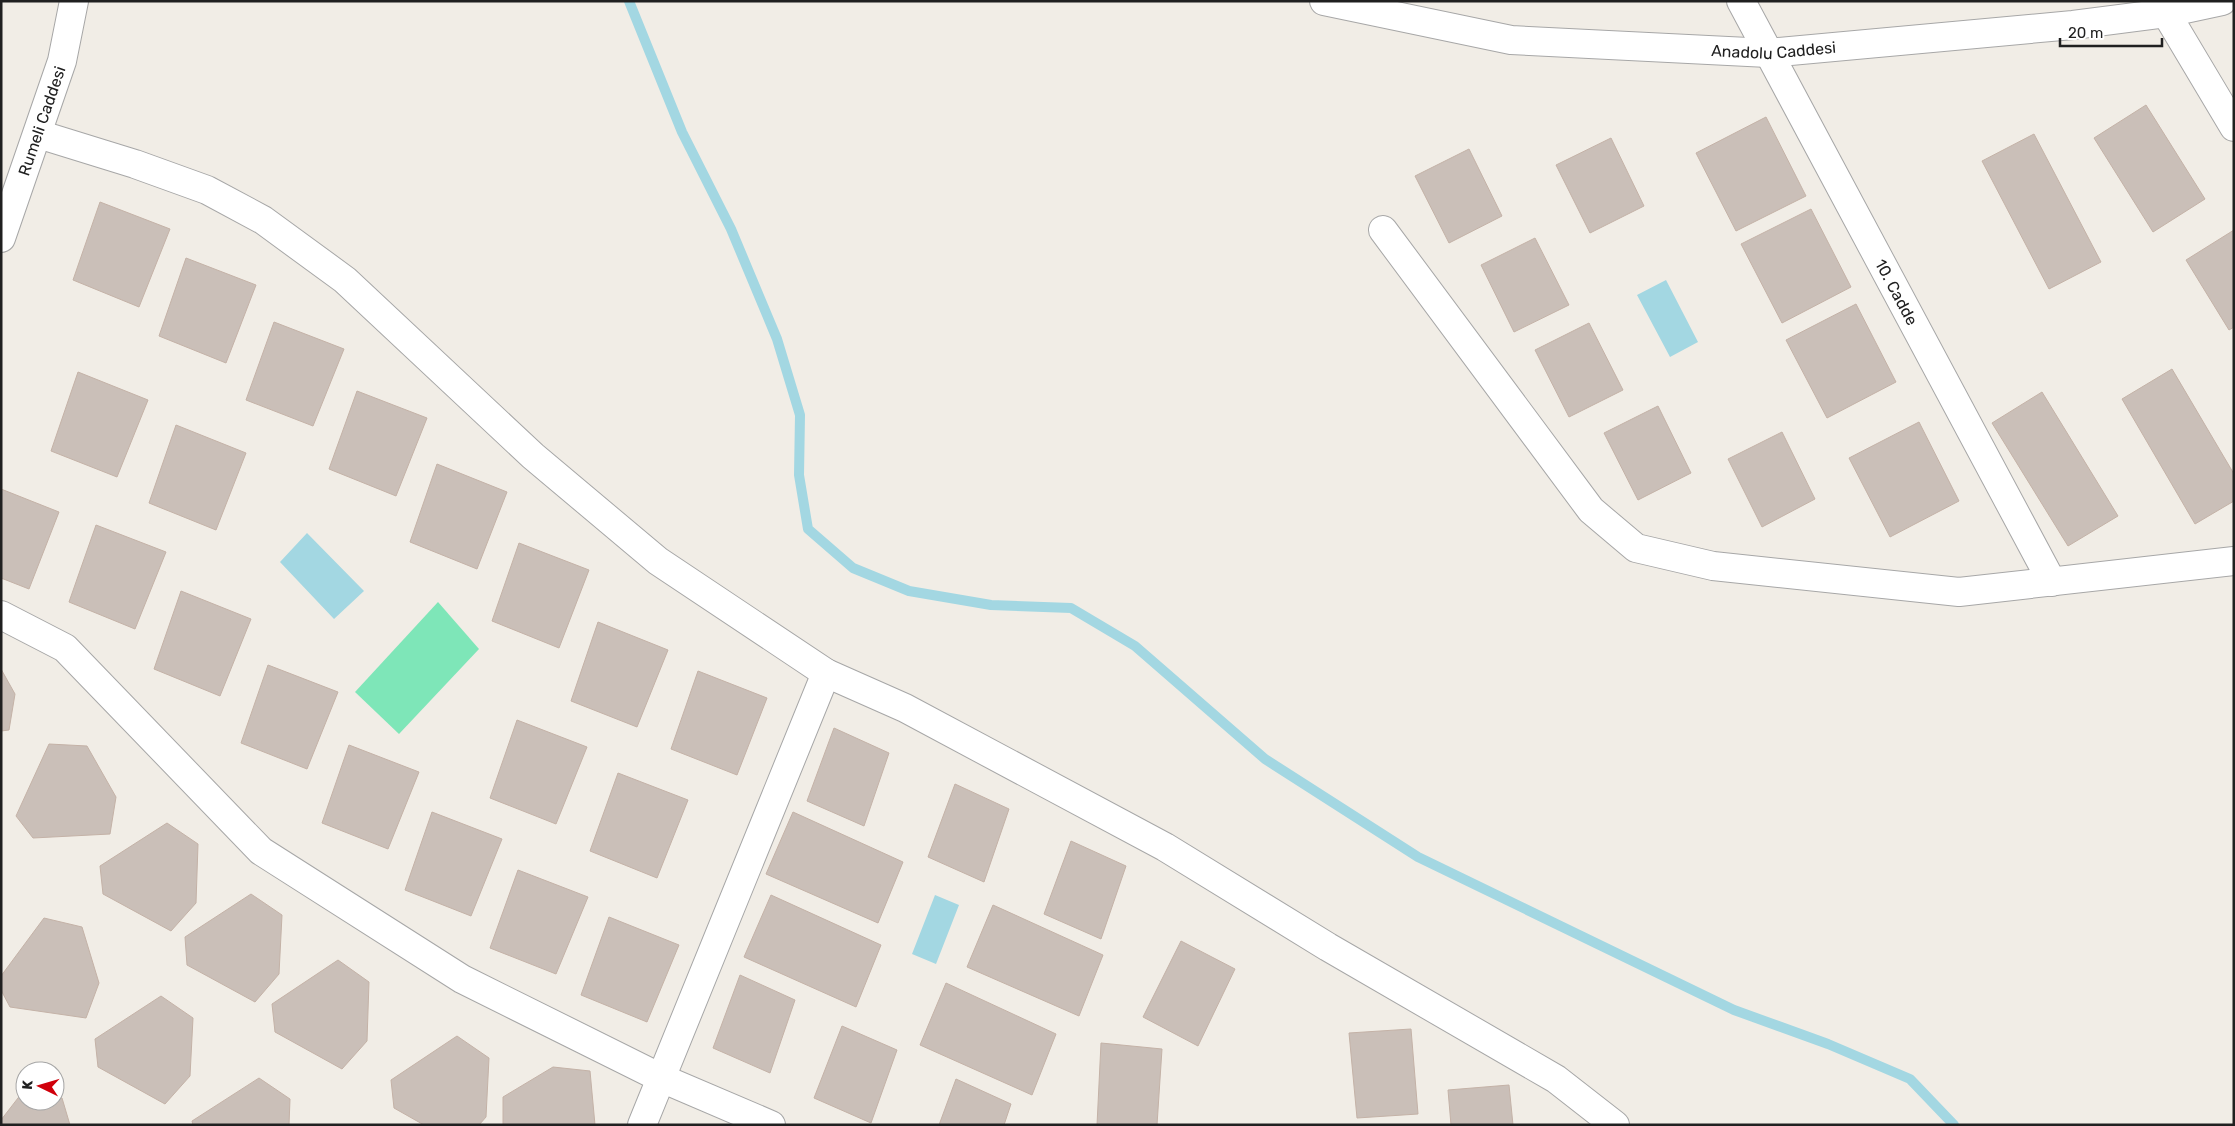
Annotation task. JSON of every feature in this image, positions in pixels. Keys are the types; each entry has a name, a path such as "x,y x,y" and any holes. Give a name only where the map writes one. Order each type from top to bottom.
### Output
{"street":[{"name":"Rumeli Caddesi","path":"1,238 62,61 74,1"},
{"name":"Anadolu Caddesi","path":"1324,1 1512,40 1768,53 2073,25 2165,7 2222,1"},
{"name":"10. Cadde","path":"1741,1 2052,582"},
{"path":"2165,7 2234,126"},
{"path":"38,134 135,164 207,190 263,220 345,280 533,456 658,561 826,673 905,708 1164,847 1328,947 1556,1080 1615,1125"},
{"path":"1383,230 1591,510 1636,548 1713,566 1960,592 2234,560"},
{"path":"1,615 64,648 261,851 462,980 661,1078 771,1125"},
{"path":"642,1125 826,673"}],"green space":[{"path":"438,602 479,649 399,734 355,692"}],"water":[{"path":"1666,280 1698,342 1670,357 1637,295"},
{"path":"307,533 364,591 334,619 280,562"},
{"path":"935,895 959,905 936,964 912,954"}],"building":[{"path":"2146,105 2205,199 2153,232 2094,138"},
{"path":"1766,117 1806,196 1736,231 1696,153"},
{"path":"2034,134 2101,262 2049,289 1982,161"},
{"path":"1611,138 1644,206 1590,233 1556,165"},
{"path":"1469,149 1502,216 1449,243 1415,176"},
{"path":"100,202 170,229 139,307 73,280"},
{"path":"1811,209 1851,287 1782,323 1741,244"},
{"path":"2234,230 2234,327 2229,330 2186,260"},
{"path":"1535,238 1569,305 1514,332 1481,265"},
{"path":"186,258 256,285 226,363 159,336"},
{"path":"1856,304 1896,382 1827,418 1786,340"},
{"path":"274,322 344,349 313,426 246,400"},
{"path":"1589,323 1623,390 1569,417 1535,350"},
{"path":"2172,369 2234,474 2234,501 2195,524 2122,399"},
{"path":"78,372 148,400 117,477 51,451"},
{"path":"357,391 427,418 396,496 329,469"},
{"path":"2042,392 2118,516 2068,546 1992,423"},
{"path":"1658,406 1691,473 1638,500 1604,433"},
{"path":"1919,422 1959,501 1890,537 1849,458"},
{"path":"176,425 246,453 216,530 149,503"},
{"path":"1782,432 1815,499 1762,527 1728,459"},
{"path":"437,464 507,492 477,569 410,542"},
{"path":"1,489 59,512 29,589 1,578"},
{"path":"96,525 166,552 135,629 69,602"},
{"path":"519,543 589,570 559,648 492,621"},
{"path":"181,591 251,619 220,696 154,669"},
{"path":"598,622 668,650 637,727 571,701"},
{"path":"268,665 338,692 307,769 241,743"},
{"path":"1,669 15,694 9,730 1,731"},
{"path":"698,671 767,698 737,775 671,749"},
{"path":"517,720 587,747 556,824 490,798"},
{"path":"834,728 889,753 864,826 807,801"},
{"path":"49,744 87,746 116,797 110,834 33,838 16,816"},
{"path":"349,745 419,772 388,849 322,823"},
{"path":"618,773 688,800 657,878 590,851"},
{"path":"955,784 1009,809 984,882 928,857"},
{"path":"432,812 502,839 471,916 405,890"},
{"path":"793,812 903,862 878,923 766,874"},
{"path":"167,823 198,844 196,903 171,931 103,894 100,866"},
{"path":"1071,841 1126,866 1101,939 1044,914"},
{"path":"518,870 588,897 556,974 490,948"},
{"path":"251,894 282,915 279,974 255,1002 187,965 185,937"},
{"path":"771,895 881,945 856,1007 744,957"},
{"path":"993,905 1103,955 1079,1016 967,967"},
{"path":"609,917 679,945 647,1022 581,995"},
{"path":"44,918 82,927 99,983 86,1018 10,1007 1,990 1,976"},
{"path":"1181,941 1235,969 1198,1046 1143,1017"},
{"path":"338,960 369,982 367,1041 342,1069 275,1032 272,1004"},
{"path":"740,975 795,1000 770,1073 713,1048"},
{"path":"946,983 1056,1034 1032,1095 920,1045"},
{"path":"161,996 193,1018 190,1076 165,1104 98,1067 95,1039"},
{"path":"842,1026 897,1050 871,1123 814,1098"},
{"path":"1411,1029 1418,1114 1357,1118 1349,1033"},
{"path":"457,1036 489,1058 486,1117 479,1125 424,1125 394,1108 391,1080"},
{"path":"1101,1043 1162,1049 1157,1125 1097,1125"},
{"path":"553,1067 590,1071 595,1125 503,1125 503,1097"},
{"path":"259,1078 290,1099 289,1125 193,1125 192,1121"},
{"path":"956,1079 1011,1104 1004,1125 939,1125"},
{"path":"1509,1085 1513,1125 1451,1125 1448,1090"},
{"path":"15,1102 15,1111 65,1111 65,1108 70,1125 1,1125 1,1120"}],"waterway":[{"path":"629,1 682,132 731,229 777,339 800,415 799,475 808,529 853,568 909,591 991,605 1071,608 1135,646 1265,759 1418,857 1734,1010 1828,1044 1910,1079 1954,1125"}]}
